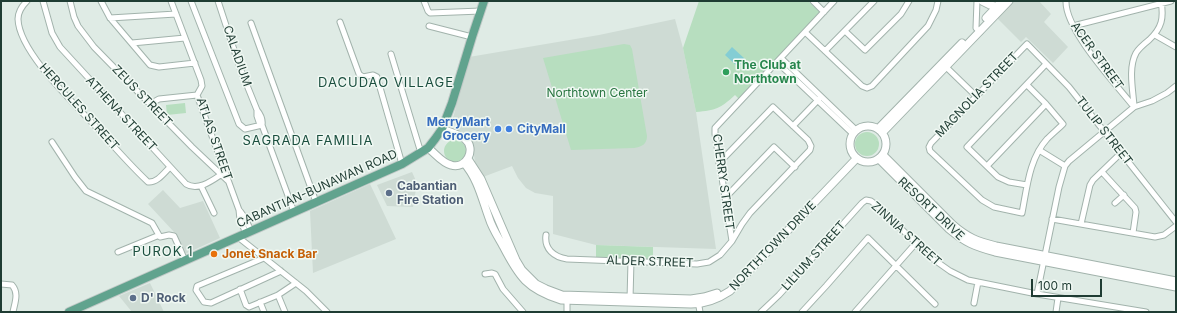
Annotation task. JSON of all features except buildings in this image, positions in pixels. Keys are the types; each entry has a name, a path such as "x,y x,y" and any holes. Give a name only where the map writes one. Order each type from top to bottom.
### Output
{"main road":[{"name":"CABANTIAN-BUNAWAN ROAD","path":"69,312 402,164 421,154 435,140 442,129 452,103 484,1"}],"street":[{"name":"HERCULES STREET","path":"27,1 23,5 19,14 19,24 30,52 48,76 148,182 156,181 170,167"},
{"name":"ATHENA STREET","path":"43,1 52,33 60,47 189,186 202,186"},
{"name":"ZEUS STREET","path":"70,1 74,17 84,35 94,47 192,147 223,173 228,181"},
{"path":"101,1 110,18 153,66 159,67 195,63"},
{"name":"ATLAS STREET","path":"171,1 202,83 201,89 197,95 223,173"},
{"path":"191,1 239,124 245,129 262,125"},
{"name":"CALADIUM","path":"218,1 240,68 257,110 261,115 262,125 294,212"},
{"path":"424,1 430,13 481,11"},
{"path":"813,1 824,12"},
{"name":"CHERRY STREET","path":"732,241 719,164 715,134 716,128 834,1"},
{"path":"825,52 874,1"},
{"path":"845,31 865,50 901,14 909,1"},
{"path":"805,32 862,86 867,88 928,26 936,10 938,1"},
{"path":"977,1 978,30"},
{"path":"982,1 990,5 1001,5"},
{"path":"880,131 1001,5 1009,1"},
{"path":"1073,26 1161,2 1171,1"},
{"name":"ACER STREET","path":"1066,2 1066,10 1073,26 1085,45 1134,107"},
{"path":"1134,107 1132,78 1133,64 1136,54 1141,47 1155,35 1160,28 1162,16 1161,2"},
{"path":"110,18 176,14"},
{"path":"340,22 359,74 363,77 375,75 377,78 402,164"},
{"path":"251,23 316,202"},
{"path":"429,26 472,37"},
{"path":"1155,35 1176,47"},
{"path":"132,43 185,38"},
{"name":"TULIP STREET","path":"1027,44 1069,87 1176,222"},
{"name":"MAGNOLIA STREET","path":"1027,44 931,143 929,148 932,153 975,194 994,207 1022,212 1027,185"},
{"path":"391,54 421,154"},
{"path":"779,60 854,132"},
{"path":"1027,85 1063,124 1047,139 1039,150 1034,159 1027,185 1003,180 967,147 1046,64"},
{"path":"944,65 976,96"},
{"path":"1037,294 1059,187 1065,166 1134,107 1152,101 1176,86"},
{"path":"150,104 159,99 197,95"},
{"path":"719,164 773,107 793,126 820,98"},
{"path":"987,166 1046,104"},
{"name":"ALDER STREET","path":"546,235 547,247 550,252 560,258 582,260 702,263 714,259 732,241 750,213 810,150 811,146 808,140 793,126"},
{"path":"867,126 880,131 886,144 881,157 872,162 866,163 855,157 849,144 854,132 867,126"},
{"path":"428,148 449,165 459,166 466,161 470,148 467,141 462,137 442,129"},
{"path":"52,142 75,177 86,190 152,223 160,237 169,235 174,236 185,261"},
{"path":"725,198 774,147 794,167"},
{"path":"1039,150 1065,166"},
{"path":"1081,224 1090,185 1121,153"},
{"name":"NORTHTOWN DRIVE","path":"466,161 475,174 516,260 522,270 536,284 567,298 698,301 720,292 730,285 855,157"},
{"name":"RESORT DRIVE","path":"881,157 939,216 975,240 1044,259 1176,281"},
{"path":"1102,172 1135,208 1136,212 1133,233"},
{"path":"214,213 202,186 223,173"},
{"name":"ATLAS STREET","path":"228,181 239,210 245,218 245,234"},
{"path":"1115,203 1124,195"},
{"name":"ZINNIA STREET","path":"866,200 875,204 916,244 943,266 959,276 978,282 1037,294 1128,311 1146,312"},
{"name":"LILIUM STREET","path":"761,312 779,295 866,200"},
{"path":"1052,219 1133,233 1161,236 1176,226"},
{"path":"729,223 742,224"},
{"path":"245,234 264,258 296,283 327,312"},
{"path":"118,252 157,236"},
{"path":"802,312 868,238 935,304"},
{"path":"855,312 916,244"},
{"path":"264,258 196,286 197,293 204,302 208,303 281,271"},
{"path":"630,300 631,261"},
{"path":"485,274 495,274 503,289 523,312"},
{"name":"RESORT DRIVE","path":"1133,275 1176,287"},
{"path":"974,303 978,282"},
{"path":"240,289 247,307 249,307 278,294 296,283"},
{"path":"1,284 12,285 16,291 16,300 13,312"},
{"path":"278,294 285,312"},
{"path":"566,312 567,298"},
{"path":"1056,312 1058,298"},
{"path":"698,301 700,312"},
{"path":"260,302 264,312"}],"shaded area":[{"path":"1011,1 1039,1 1051,14 1044,22 1068,47 1053,63 1026,37 1021,42 996,17"},
{"name":"Northtown Center","path":"675,19 683,48 696,112 716,249 596,245 553,234 553,196 535,193 526,188 518,178 512,166 483,177 475,162 473,148 457,130 453,118 469,57 599,35"},
{"path":"412,172 417,183 413,207 387,206 377,185"},
{"path":"370,184 396,239 313,273 310,211"},
{"path":"163,190 180,208 203,201 220,238 185,254 174,232 148,204"},
{"path":"150,283 164,312 132,312 119,296"}],"green space":[{"name":"The Club at Northtown","path":"699,1 808,1 820,12 739,99 735,95 717,108 696,112 683,48"},
{"name":"Northtown Center","path":"624,44 630,45 632,49 647,136 645,143 642,146 634,148 571,150 543,58"},
{"path":"185,103 186,113 167,115 166,105"},
{"path":"867,132 876,135 879,144 876,153 867,156 858,153 855,144 858,135"},
{"path":"455,140 463,143 466,151 463,159 455,162 447,159 444,151 447,143"},
{"path":"596,245 653,247 653,259 596,257"}],"water":[{"path":"732,47 745,59 738,67 725,55"}],"place":[{"name":"The Club at Northtown","path":"726,72"},
{"name":"MerryMart Grocery","path":"498,129"},
{"name":"CityMall","path":"509,129"},
{"name":"Cabantian Fire Station","path":"389,193"},
{"name":"Jonet Snack Bar","path":"214,254"},
{"name":"D' Rock","path":"133,298"}],"district":[{"name":"DACUDAO VILLAGE","path":"386,83"},
{"name":"SAGRADA FAMILIA","path":"308,141"},
{"name":"PUROK 1","path":"163,252"}]}
